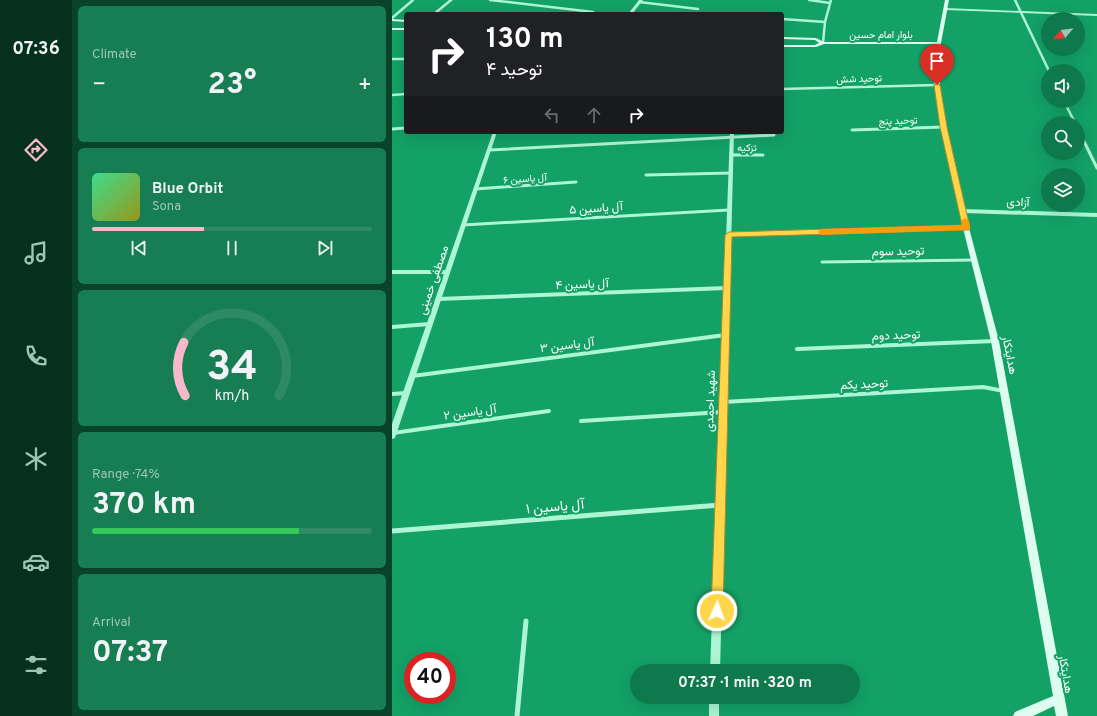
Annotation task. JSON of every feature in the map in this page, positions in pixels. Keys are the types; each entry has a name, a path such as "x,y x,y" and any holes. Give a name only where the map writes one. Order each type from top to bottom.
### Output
{"main road":[{"name":"هدایتکار","path":"947,0 939,44 937,85 944,127 966,228 995,341 1005,391 1062,716"},
{"path":"392,19 404,21"},
{"path":"392,29 404,29"},
{"name":"بلوار امام حسین","path":"784,38 816,39 823,43"},
{"name":"بلوار امام حسین","path":"784,46 816,46 823,43 939,44"},
{"path":"1019,716 1058,699"}],"street":[{"path":"392,19 413,0"},
{"path":"436,12 451,0"},
{"path":"490,0 593,12"},
{"path":"809,0 831,1 825,22 823,43"},
{"path":"1015,0 1046,64"},
{"path":"632,12 640,1 698,9"},
{"path":"946,9 1097,15"},
{"path":"784,19 825,22"},
{"path":"392,58 404,59"},
{"name":"توحید شش","path":"784,89 937,85"},
{"path":"392,95 404,94"},
{"name":"توحید پنج","path":"852,130 944,127"},
{"path":"392,129 404,128"},
{"name":"مصطفی خمینی","path":"392,434 494,134"},
{"path":"489,150 732,134 774,135"},
{"name":"شهید احمدی","path":"715,664 732,134"},
{"path":"1085,143 1097,168"},
{"name":"تزکیه","path":"731,155 763,155"},
{"path":"646,175 730,173"},
{"name":"آل یاسین ۶","path":"475,189 576,182"},
{"name":"آل یاسین ۵","path":"463,225 729,210"},
{"name":"آزادی","path":"963,211 1097,215"},
{"path":"729,235 966,228"},
{"name":"توحید سوم","path":"822,262 974,260"},
{"path":"392,272 447,272"},
{"name":"آل یاسین ۴","path":"438,299 727,288"},
{"path":"392,327 429,324"},
{"name":"آل یاسین ۳","path":"412,376 725,335"},
{"name":"توحید دوم","path":"798,349 995,341"},
{"name":"توحید یکم","path":"723,402 983,387 1005,391"},
{"path":"392,394 406,393"},
{"name":"آل یاسین ۲","path":"392,434 550,411"},
{"path":"581,421 723,412"},
{"name":"آل یاسین ۱","path":"392,531 720,505"},
{"path":"517,716 526,621"},
{"path":"714,704 714,716"}],"slow traffic":[{"path":"821,232 966,228 965,221"}],"route":[{"path":"717,611 729,235 966,228 944,127 937,85"}]}
